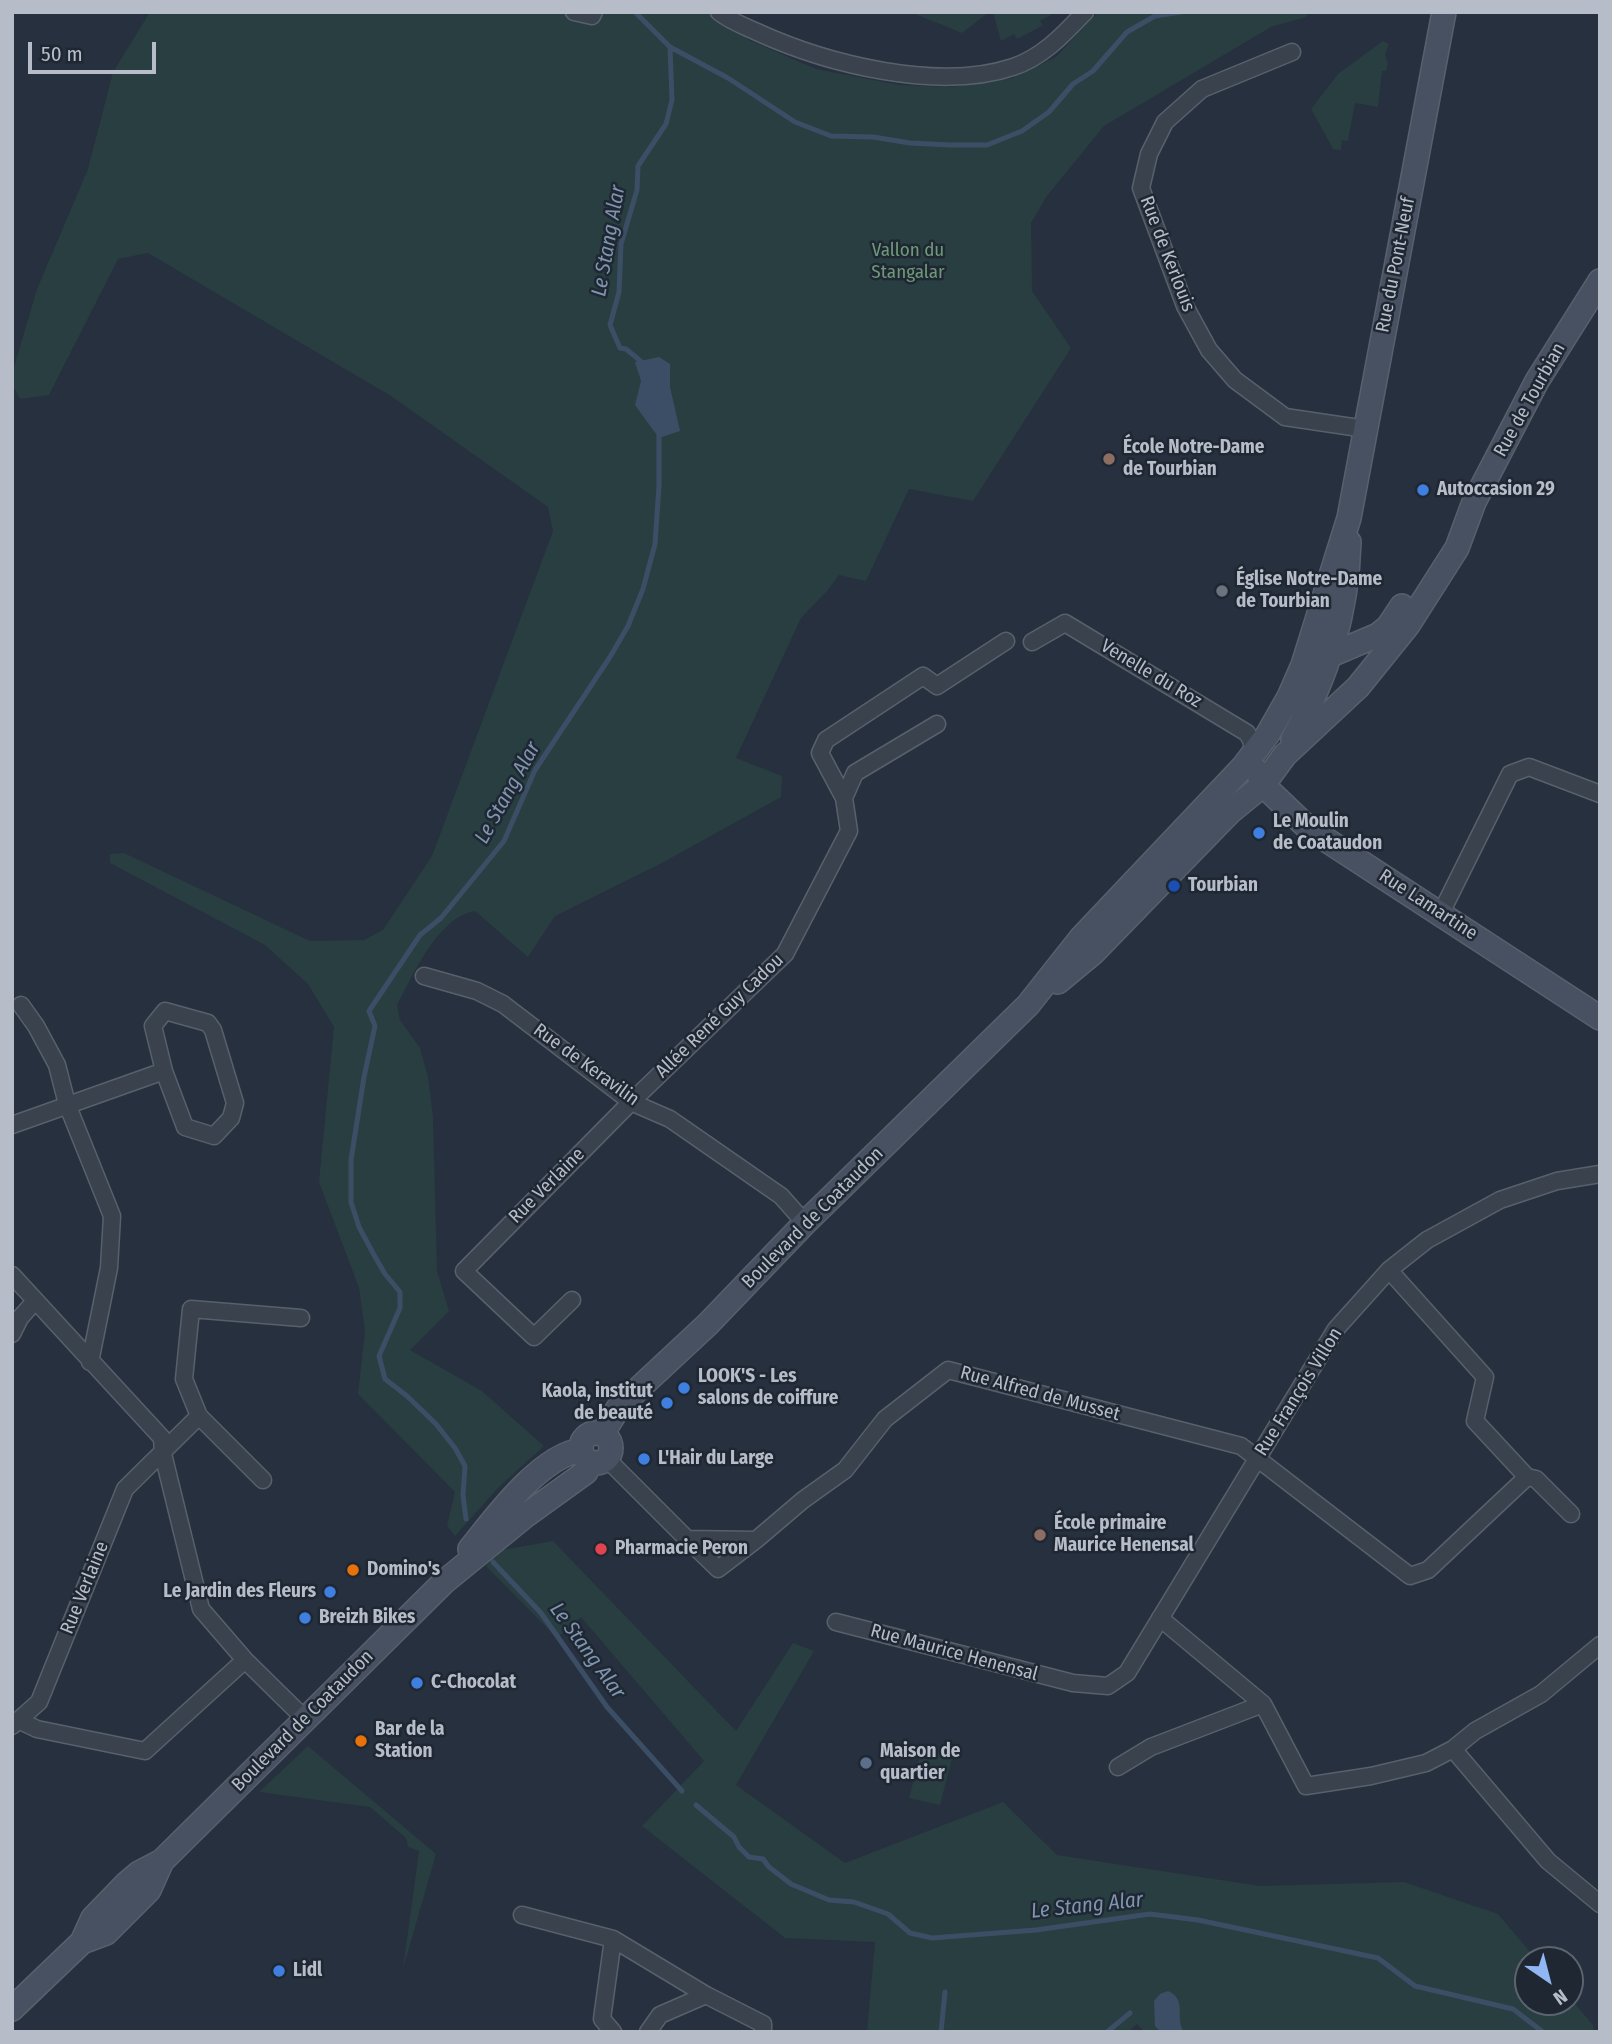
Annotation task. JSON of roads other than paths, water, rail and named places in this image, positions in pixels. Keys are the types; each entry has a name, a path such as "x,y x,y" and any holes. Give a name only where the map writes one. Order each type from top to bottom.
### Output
{"main road":[{"name":"Rue du Pont-Neuf","path":"1252,757 1289,697 1303,665 1349,519 1444,12"},
{"name":"Rue de Tourbian","path":"1263,785 1285,755 1358,687 1408,625 1457,548 1474,502 1537,381 1600,281"},
{"path":"1303,665 1372,639 1388,626 1474,502"},
{"name":"Rue du Pont-Neuf","path":"1285,755 1315,698 1331,656 1348,575 1349,519"},
{"path":"1340,614 1357,634 1372,639"},
{"path":"1252,757 1263,785"},
{"name":"Boulevard de Coataudon","path":"1028,1005 1081,939 1252,757"},
{"name":"Boulevard de Coataudon","path":"593,1457 582,1442 595,1433 603,1434 619,1406 708,1324 805,1223 1028,1005 1093,953 1230,812 1263,785"},
{"name":"Rue Lamartine","path":"1263,785 1308,828 1600,1018"},
{"name":"Boulevard de Coataudon","path":"12,2008 82,1942 93,1918 126,1884 139,1873 162,1861 444,1582 509,1499 568,1452 593,1457"}],"street":[{"path":"575,12 593,14"},
{"path":"719,12 785,44 876,70 958,77 976,76 1015,66 1051,47 1085,12"},
{"name":"Rue de Kerlouis","path":"1292,52 1202,89 1192,96 1165,122 1149,154 1141,188 1185,306 1209,350 1235,380 1285,417 1366,429"},
{"name":"Venelle du Roz","path":"1032,642 1065,624 1247,733 1252,741 1252,757"},
{"name":"Allée René Guy Cadou","path":"631,1102 785,954 849,831 844,798 820,753 826,740 923,676 937,686 1006,641"},
{"path":"844,798 855,773 937,724"},
{"path":"1441,914 1510,774 1529,766 1600,794"},
{"name":"Rue de Keravilin","path":"424,976 477,991 503,1003 631,1102 670,1119 781,1196 805,1223"},
{"path":"21,1005 57,1065 67,1104 112,1216 109,1268 90,1362"},
{"path":"164,1010 208,1023 213,1030 235,1103 231,1118 214,1136 185,1127 164,1071 153,1026 164,1010"},
{"path":"12,1125 164,1071"},
{"name":"Rue Verlaine","path":"572,1300 534,1337 464,1271 631,1102"},
{"name":"Rue François Villon","path":"1073,1683 1108,1686 1127,1673 1336,1329 1389,1270 1427,1240 1500,1200 1557,1181 1600,1174"},
{"path":"1389,1270 1485,1377 1475,1421 1527,1477 1536,1479 1571,1514"},
{"path":"12,1275 162,1438 163,1454 201,1609 245,1660 305,1719"},
{"path":"12,1334 20,1318 35,1301"},
{"path":"263,1480 199,1416 184,1379 191,1308 301,1318"},
{"name":"Rue Alfred de Musset","path":"593,1457 718,1569 803,1500 845,1470 886,1419 947,1370 1241,1446 1257,1458"},
{"name":"Rue Verlaine","path":"15,1723 39,1702 125,1489 199,1416"},
{"path":"1257,1458 1410,1576 1429,1570 1527,1477"},
{"path":"687,1539 756,1540"},
{"path":"1160,1618 1263,1704 1306,1786 1371,1776 1426,1763 1453,1749 1475,1731 1541,1694 1600,1644"},
{"name":"Rue Maurice Henensal","path":"836,1622 1073,1683"},
{"path":"15,1723 145,1751 245,1660"},
{"path":"1118,1767 1151,1748 1263,1704"},
{"path":"1453,1749 1548,1861 1600,1903"},
{"path":"522,1915 613,1939 763,2024 763,2032"},
{"path":"613,1939 602,2019 613,2032"},
{"path":"648,2032 660,2015 706,1994"}],"water":[{"path":"659,357 670,364 670,387 680,431 659,438 635,405 641,381 635,362"},
{"path":"1168,1991 1178,1999 1184,2032 1161,2032 1155,2026 1154,2001 1160,1994"}],"waterway":[{"path":"635,12 670,47 728,78 795,122 831,136 873,137 910,143 951,145 987,145 1022,131 1049,112 1073,84 1093,71 1127,32 1155,16 1181,12"},
{"name":"Le Stang Alar","path":"643,363 626,349 620,348 610,325 619,292 621,244 637,190 638,166 666,124 672,100 670,47"},
{"name":"Le Stang Alar","path":"466,1519 463,1495 465,1466 436,1424 385,1379 379,1356 400,1308 400,1292 374,1255 359,1227 351,1202 351,1160 375,1026 369,1011 420,935 441,918 504,841 535,770 628,626 643,589 655,544 659,433"},
{"name":"Le Stang Alar","path":"493,1562 541,1613 607,1707 682,1791"},
{"name":"Le Stang Alar","path":"696,1805 734,1837 749,1857 763,1859 791,1884 829,1900 854,1902 888,1914 910,1933 932,1938 1036,1930 1150,1914 1198,1920 1378,1958 1415,1986 1513,2009 1543,2032"},
{"path":"941,2032 945,1992"},
{"path":"1107,2032 1130,2013"}],"place":[{"name":"École Notre-Dame de Tourbian","path":"1109,459"},
{"name":"Autoccasion 29","path":"1423,490"},
{"name":"Église Notre-Dame de Tourbian","path":"1222,591"},
{"name":"Le Moulin de Coataudon","path":"1259,833"},
{"name":"Tourbian","path":"1174,886"},
{"name":"LOOK'S - Les salons de coiffure","path":"684,1388"},
{"name":"Kaola, institut de beauté","path":"667,1403"},
{"name":"L'Hair du Large","path":"644,1459"},
{"name":"École primaire Maurice Henensal","path":"1040,1535"},
{"name":"Pharmacie Peron","path":"601,1549"},
{"name":"Domino's","path":"353,1570"},
{"name":"Le Jardin des Fleurs","path":"330,1592"},
{"name":"Breizh Bikes","path":"305,1618"},
{"name":"C-Chocolat","path":"417,1683"},
{"name":"Bar de la Station","path":"361,1741"},
{"name":"Maison de quartier","path":"866,1763"},
{"name":"Lidl","path":"279,1971"}],"park label":[{"name":"Vallon du Stangalar","path":"908,262"}]}
